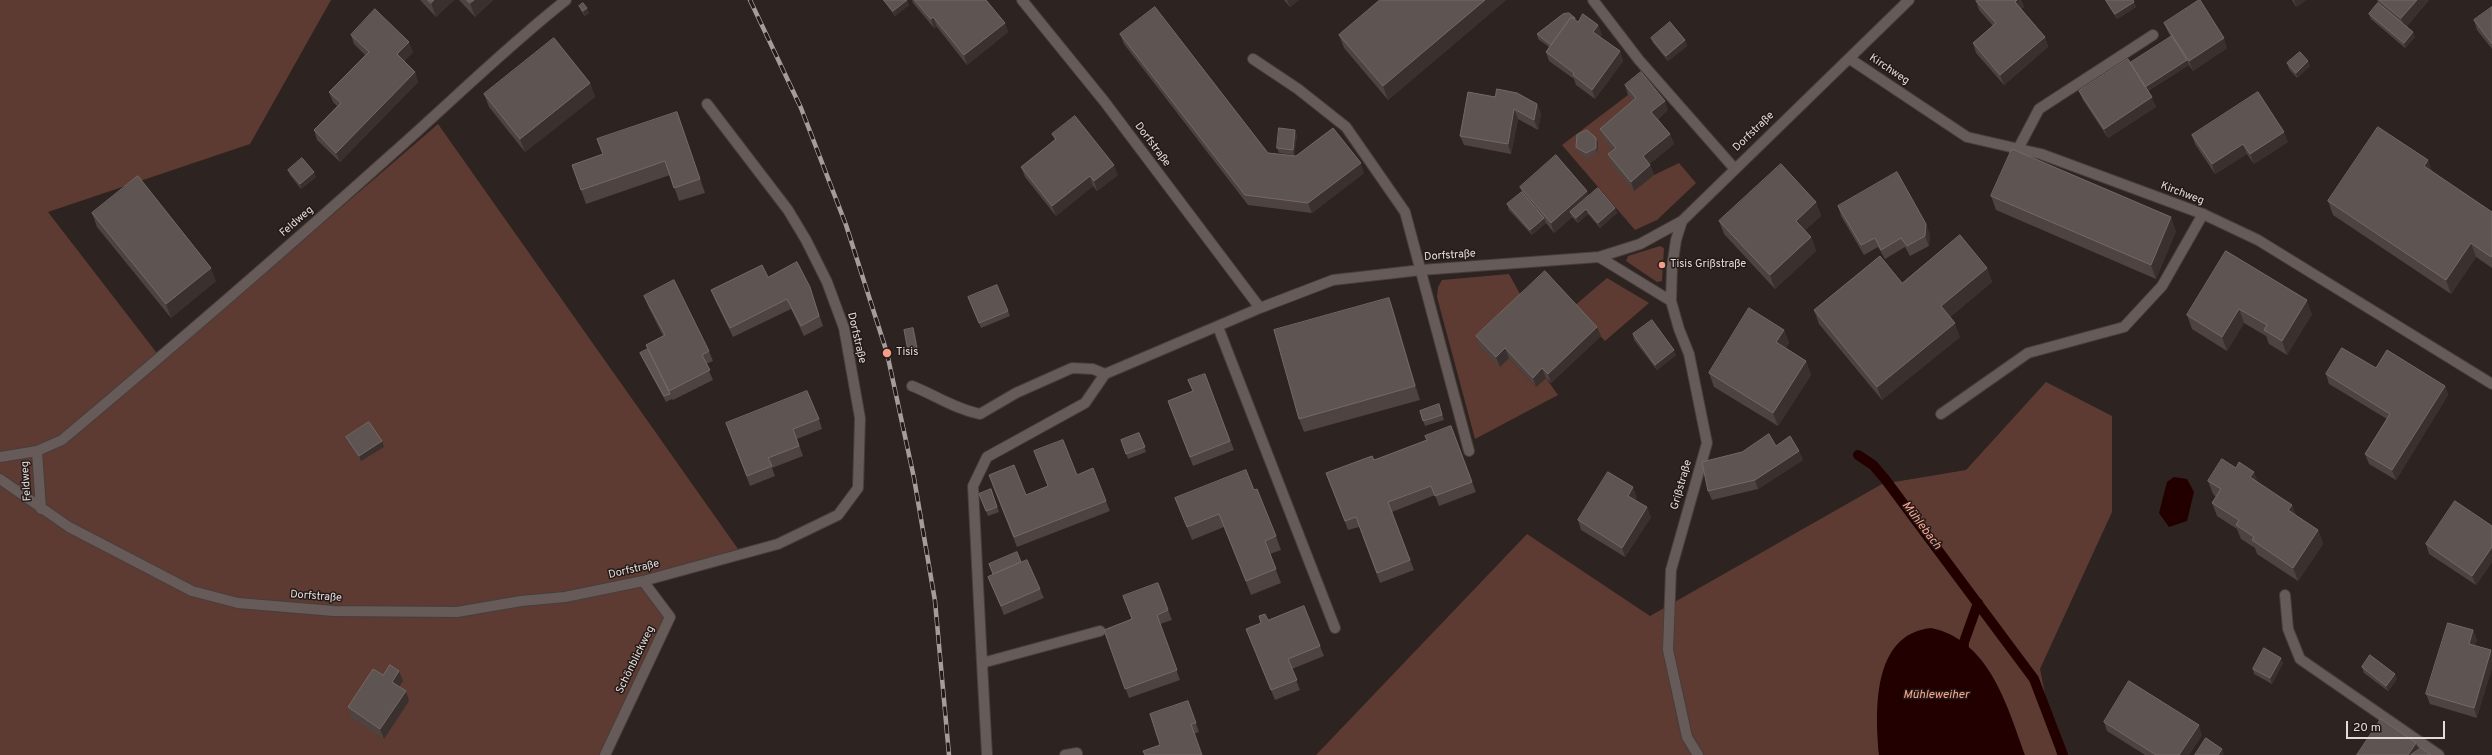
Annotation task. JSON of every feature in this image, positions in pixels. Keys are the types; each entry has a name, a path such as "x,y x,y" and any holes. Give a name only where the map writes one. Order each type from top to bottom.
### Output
{"street":[{"name":"Feldweg","path":"0,457 37,451 62,440 202,322 394,153 512,43 566,0"},
{"name":"Dorfstraße","path":"1022,0 1104,102 1260,308"},
{"path":"1593,0 1639,60 1734,168"},
{"name":"Dorfstraße","path":"1105,374 1218,328 1260,308 1333,280 1421,270 1599,257 1640,244 1682,221 1734,168 1850,59 1908,0"},
{"path":"2018,149 2039,109 2153,34"},
{"path":"1252,59 1298,89 1346,127 1405,212 1469,451"},
{"name":"Kirchweg","path":"1850,59 1967,137 2041,154 2203,214 2258,240 2492,384"},
{"name":"Dorfstraße","path":"0,479 69,527 162,577 192,591 238,603 334,611 457,612 521,601 565,597 643,581 778,544 838,515 858,488 860,418 844,328 826,282 806,240 788,210 707,104"},
{"path":"1941,414 2028,353 2124,328 2162,286 2203,214"},
{"name":"Grißstraße","path":"1682,221 1676,240 1672,267 1671,301 1678,329 1689,354 1707,443 1671,570 1668,650 1687,737 1698,755"},
{"path":"1599,257 1671,301"},
{"path":"1218,328 1335,628"},
{"path":"912,386 940,397 964,411 980,414 1016,393 1072,368 1093,369 1105,374 1085,403 987,457 973,486 987,755"},
{"name":"Feldweg","path":"37,451 41,508"},
{"name":"Schönblickweg","path":"605,755 670,617 643,581"},
{"path":"2285,595 2288,629 2300,659 2438,755"},
{"path":"982,663 1100,631"},
{"path":"1065,755 1077,753 1077,755"}],"shaded area":[{"path":"0,0 331,0 250,144 48,212 163,361 438,124 738,549 647,578 666,618 603,755 0,755"},
{"path":"1628,95 1640,108 1619,158 1634,191 1654,175 1679,163 1696,183 1657,220 1635,230 1562,145"},
{"path":"1660,246 1664,248 1662,281 1657,282 1626,261 1628,256"},
{"path":"1509,274 1525,303 1509,358 1536,387 1546,378 1558,395 1475,439 1437,297 1438,287 1442,280"},
{"path":"1607,278 1649,303 1605,341 1573,307"},
{"path":"2046,382 2112,416 2112,512 2040,669 2057,755 1316,755 1527,534 1650,616 1882,484 1966,470"}],"water":[{"path":"2174,477 2187,479 2194,492 2187,521 2169,527 2159,513 2167,482"},
{"name":"Mühleweiher","path":"1931,628 1951,635 1968,646 1981,660 1993,677 2003,696 2025,755 1879,755 1877,717 1878,697 1881,677 1888,659 1897,644 1912,633"}],"building":[{"path":"467,0 474,0 470,3"},
{"path":"884,0 907,0 893,11"},
{"path":"915,0 986,0 1005,23 964,55 933,17 931,19"},
{"path":"1380,0 1485,0 1383,86 1339,35"},
{"path":"2017,0 2015,2 2045,37 2000,75 1973,43 1996,23 1976,1"},
{"path":"2106,0 2133,0 2134,2 2115,14"},
{"path":"2199,0 2224,38 2189,61 2164,23"},
{"path":"2379,0 2417,0 2401,18"},
{"path":"583,3 587,8 583,11 579,6"},
{"path":"2378,3 2413,32 2404,43 2369,14"},
{"path":"1155,7 1268,153 1296,156 1333,128 1361,163 1308,203 1245,195 1120,34"},
{"path":"2492,7 2492,44 2474,20"},
{"path":"375,9 409,42 397,54 415,72 336,153 314,130 341,103 329,92 369,52 351,35"},
{"path":"1569,13 1575,19 1571,17 1551,45 1537,34 1563,14"},
{"path":"1583,14 1598,25 1593,32 1620,51 1592,90 1573,75 1574,73 1546,52 1571,17 1578,22"},
{"path":"1670,22 1685,40 1666,56 1651,38"},
{"path":"2172,36 2187,60 2145,87 2130,63"},
{"path":"554,38 590,83 520,139 484,94"},
{"path":"2300,52 2308,61 2296,73 2287,63"},
{"path":"2128,59 2152,97 2104,129 2079,91"},
{"path":"1641,72 1665,101 1651,112 1670,134 1643,156 1650,165 1631,182 1608,154 1616,148 1600,129 1636,98 1625,85"},
{"path":"1497,89 1517,93 1537,104 1534,120 1514,109 1508,144 1460,136 1468,92 1495,97"},
{"path":"2258,92 2284,132 2250,154 2243,144 2212,164 2192,135"},
{"path":"677,112 700,179 674,188 665,161 581,190 572,165 603,154 597,139"},
{"path":"1075,116 1114,165 1094,181 1090,176 1052,206 1021,167 1056,139 1052,134"},
{"path":"2378,127 2428,160 2424,166 2492,212 2491,257 2471,243 2446,280 2328,201"},
{"path":"1279,128 1295,130 1293,150 1277,148"},
{"path":"1587,130 1596,138 1596,148 1586,153 1576,147 1577,135"},
{"path":"2012,149 2171,217 2151,265 1991,196"},
{"path":"1556,155 1587,191 1551,223 1520,187"},
{"path":"302,158 314,172 300,184 288,170"},
{"path":"1781,164 1816,202 1796,221 1811,237 1770,275 1719,221"},
{"path":"1897,172 1926,224 1925,236 1907,246 1901,238 1881,250 1875,238 1861,245 1838,206"},
{"path":"138,176 211,268 166,304 92,213"},
{"path":"1598,188 1615,208 1598,223 1586,209 1576,218 1570,212"},
{"path":"1522,192 1544,218 1530,230 1507,204"},
{"path":"1960,235 1987,268 1941,306 1955,323 1877,387 1814,310 1880,256 1902,283"},
{"path":"2226,251 2307,300 2282,341 2264,330 2267,325 2239,309 2222,337 2187,315"},
{"path":"797,262 810,287 819,316 801,326 787,299 730,328 711,290 762,265 768,277"},
{"path":"1545,271 1597,327 1548,374 1542,368 1533,378 1505,348 1496,357 1476,336"},
{"path":"674,280 709,351 702,355 710,370 669,391 646,345 665,335 644,296"},
{"path":"997,285 1008,311 979,323 968,297"},
{"path":"1389,298 1415,386 1299,419 1274,330"},
{"path":"1749,308 1784,330 1776,342 1806,361 1773,413 1709,373"},
{"path":"1652,320 1674,350 1655,365 1633,334"},
{"path":"913,328 917,349 908,351 904,330"},
{"path":"2342,348 2376,368 2387,350 2445,386 2392,470 2365,454 2390,414 2326,374"},
{"path":"648,349 670,394 664,396 640,353"},
{"path":"1205,374 1230,441 1190,457 1168,401 1193,391 1188,380"},
{"path":"807,391 819,419 793,429 799,446 768,458 772,466 747,476 726,423"},
{"path":"1439,404 1442,415 1423,421 1420,411"},
{"path":"369,422 382,441 359,456 346,437"},
{"path":"1451,426 1472,482 1435,496 1431,486 1388,502 1410,560 1377,573 1356,517 1345,521 1326,473 1372,456 1374,460 1377,459 1427,440 1425,436"},
{"path":"1139,433 1145,447 1126,454 1121,440"},
{"path":"1769,434 1776,446 1790,436 1799,451 1755,480 1708,491 1702,462 1742,452"},
{"path":"1063,440 1077,475 1093,468 1106,501 1014,537 989,475 1014,465 1026,495 1048,486 1034,451"},
{"path":"2222,459 2236,468 2239,462 2254,472 2250,477 2292,505 2288,510 2318,530 2293,568 2252,540 2254,537 2236,525 2239,520 2212,503 2221,489 2208,481"},
{"path":"1246,470 1254,490 1257,489 1276,536 1265,541 1276,569 1246,581 1219,514 1187,527 1175,498"},
{"path":"1608,472 1633,487 1628,496 1647,507 1622,548 1578,520"},
{"path":"991,489 997,507 986,511 979,494"},
{"path":"2455,501 2492,526 2492,547 2472,576 2426,544"},
{"path":"1017,552 1021,562 993,574 989,564"},
{"path":"1027,560 1040,589 1001,606 988,577"},
{"path":"1158,583 1168,610 1157,615 1177,670 1125,689 1104,630 1132,619 1123,596"},
{"path":"1304,606 1320,646 1288,659 1297,680 1271,690 1246,629 1261,623 1259,616 1265,614 1268,620"},
{"path":"2448,623 2473,630 2469,644 2491,650 2474,708 2426,694"},
{"path":"2264,648 2281,658 2270,678 2253,669"},
{"path":"2370,655 2395,674 2386,686 2362,667"},
{"path":"390,665 399,671 392,682 406,691 380,729 348,707 373,669 383,675"},
{"path":"2129,681 2199,725 2179,755 2156,755 2104,722"},
{"path":"1188,701 1196,723 1191,724 1202,755 1145,755 1143,751 1160,745 1150,714"},
{"path":"2381,719 2416,743 2408,755 2357,755"},
{"path":"2206,738 2222,749 2218,755 2195,755"},
{"path":"2421,748 2431,755 2411,755"}],"waterway":[{"name":"Mühlebach","path":"1858,455 1873,465 1885,479 2034,679 2063,755"},
{"name":"Mühlebach","path":"1963,655 1964,642 1978,603"}],"railway":[{"path":"750,0 801,108 846,225 887,353 914,478 935,601 949,755"}],"place":[{"name":"Tisis Grißstraße","path":"1662,265"},
{"name":"Tisis","path":"887,353"}]}
